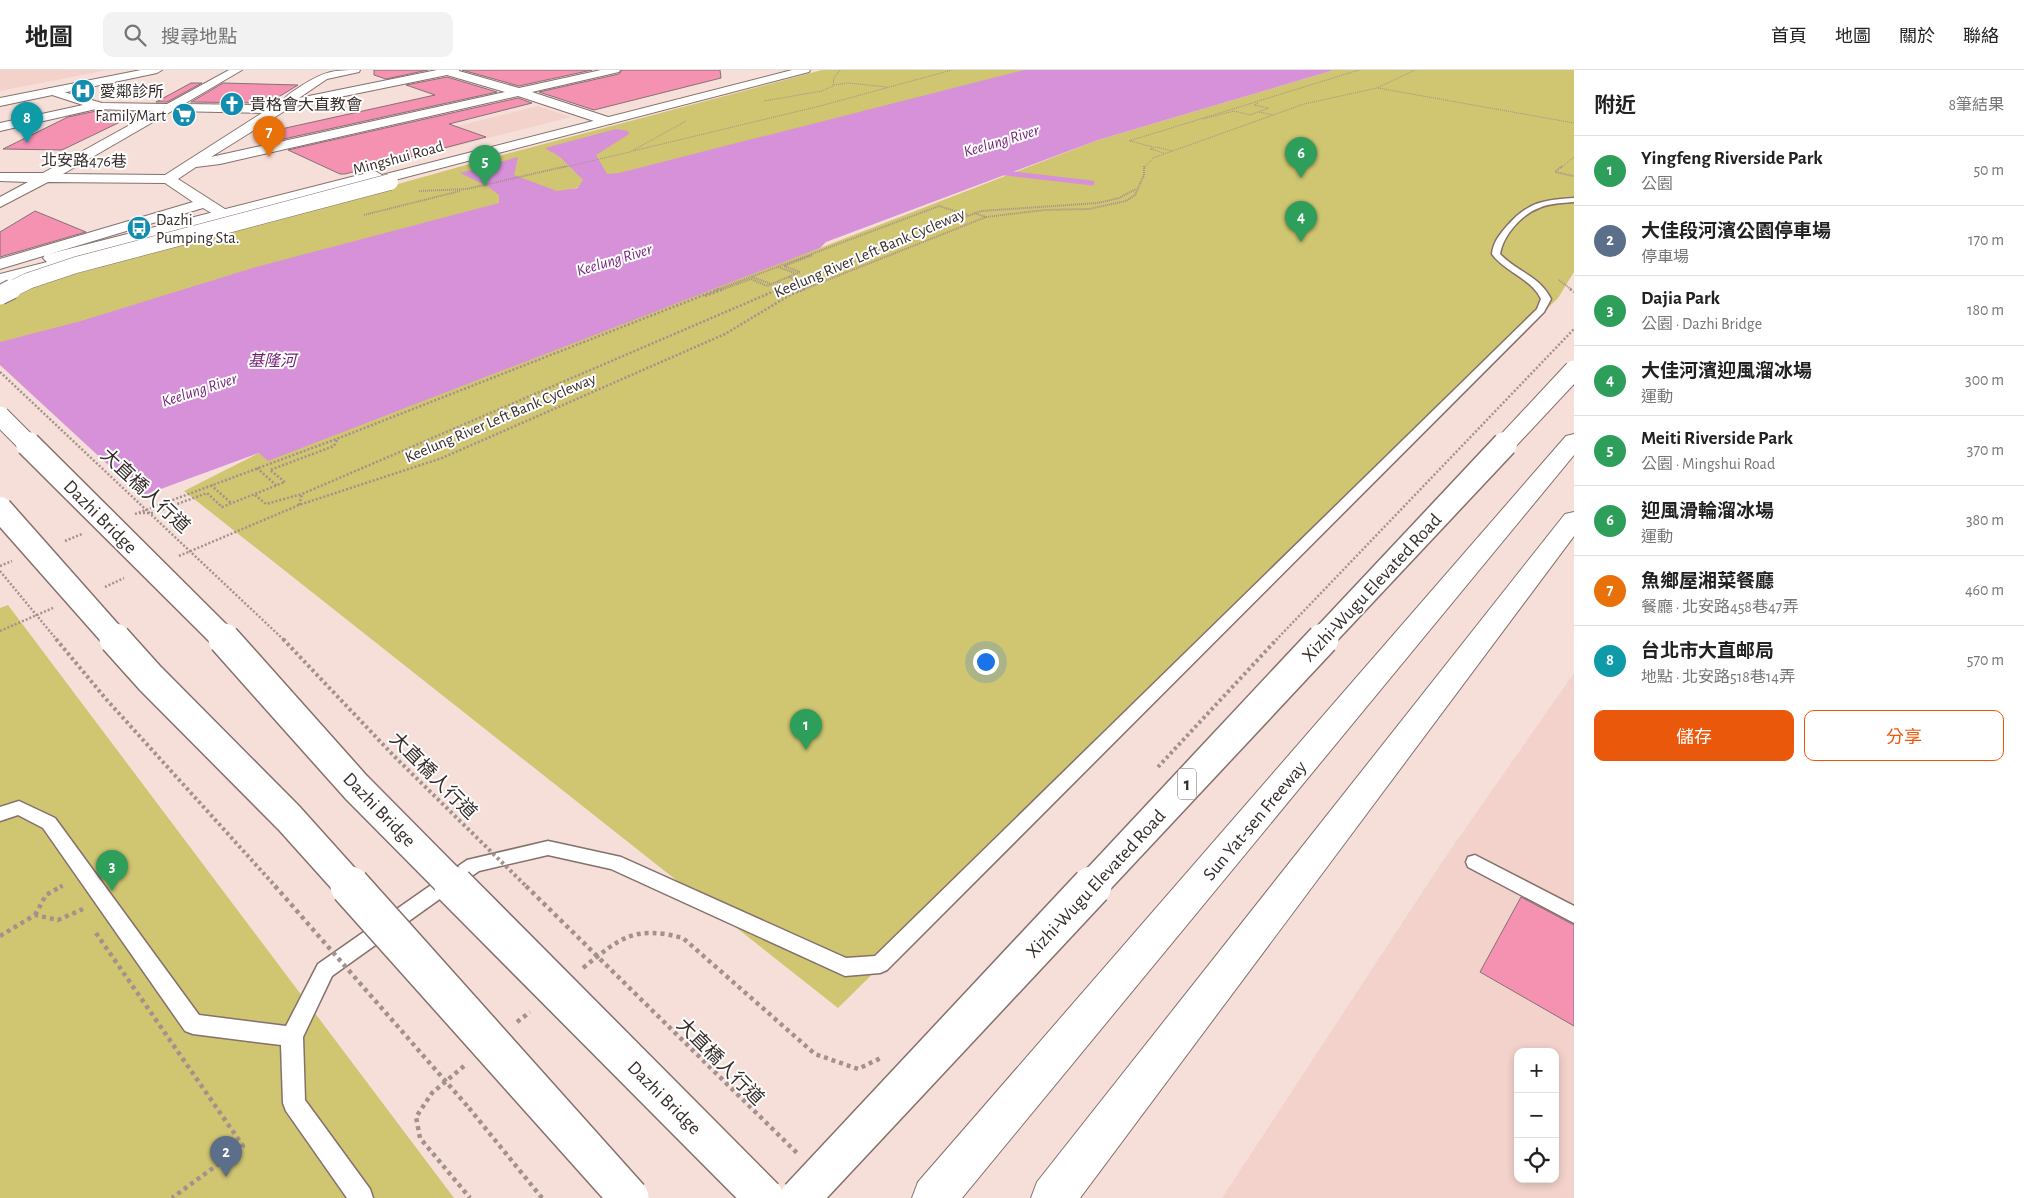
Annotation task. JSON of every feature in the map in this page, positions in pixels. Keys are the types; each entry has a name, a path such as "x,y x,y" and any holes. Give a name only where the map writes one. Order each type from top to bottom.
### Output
{"main road":[{"path":"0,97 134,70"},
{"path":"0,102 157,70"},
{"path":"0,203 237,70"},
{"path":"223,214 168,179 280,107 324,76 355,70"},
{"path":"0,127 96,106 263,109 280,107 447,70 602,119"},
{"path":"192,163 220,160 615,70"},
{"name":"Mingshui Road","path":"0,279 781,70"},
{"name":"Mingshui Road","path":"0,271 602,119 683,102 805,70"},
{"path":"50,91 96,106"},
{"path":"0,295 28,282 76,265 654,112 683,102"},
{"path":"0,140 36,120"},
{"name":"北安路476巷","path":"0,177 168,179"},
{"path":"0,264 206,203"},
{"name":"Xizhi-Wugu Elevated Road","path":"800,1198 1574,370"},
{"name":"Dazhi Bridge","path":"0,416 226,641 356,786 764,1198"},
{"name":"Sun Yat-sen Freeway","path":"934,1198 1574,441"},
{"path":"0,509 150,678 289,818 629,1198"},
{"path":"1053,1198 1574,519"}],"lane":[{"path":"361,1198 294,1103 292,1037 325,970 474,865 548,848 614,862 845,968 880,964 1541,310 1546,299 1541,288 1504,262 1496,254 1497,243 1522,212 1542,203 1574,200"},
{"path":"0,814 19,808 49,823 193,1024 292,1037"},
{"path":"1475,862 1574,915"}],"path":[{"path":"834,85 834,78 840,70"},
{"path":"484,185 716,132 890,88 952,70"},
{"path":"1172,151 1129,141 1359,70"},
{"path":"254,494 266,504 302,494 786,286 968,215 981,211 1098,203 1119,198 1137,189 1147,162 1165,154 1304,104 1377,88 1415,70"},
{"path":"760,102 822,91 834,85 848,83 890,88"},
{"path":"1377,88 1574,123"},
{"path":"1266,109 1269,108 1254,105 1278,97 1278,95"},
{"path":"1247,104 1266,109"},
{"path":"1232,109 1252,114"},
{"path":"1199,119 1207,120 1234,111 1252,114 1266,109"},
{"path":"1259,112 1274,115"},
{"path":"630,152 687,121"},
{"path":"1154,148 1150,149 1165,154"},
{"path":"1574,157 1555,172 1574,176"},
{"name":"Keelung River Left Bank Cycleway","path":"302,494 299,505 442,458 725,334 800,291 986,217 1044,210 1089,209 1109,206 1126,201 1135,195 1137,189"},
{"path":"127,517 339,438 777,266 939,206 968,215"},
{"path":"974,213 986,217"},
{"path":"964,217 977,221"},
{"path":"797,274 800,272 784,266 817,254 816,252"},
{"path":"777,266 797,274"},
{"path":"701,296 710,296 751,279 767,286 797,274"},
{"path":"751,277 771,284"},
{"path":"789,277 813,286"},
{"path":"1559,280 1574,292"},
{"path":"776,282 800,291"},
{"name":"大直橋人行道","path":"0,372 266,620 394,756 775,1134 804,1160"},
{"path":"136,513 153,514 207,493 222,507 285,482 270,470 334,446 339,438"},
{"path":"257,468 277,486"},
{"path":"211,485 231,503"},
{"path":"64,542 82,534"},
{"path":"0,566 18,559"},
{"path":"0,571 106,699 245,851 468,1108 542,1198"},
{"path":"0,936 35,915 58,920 80,911 103,898"},
{"path":"80,911 86,919"},
{"path":"91,927 243,1146 172,1198"},
{"path":"420,1138 470,1198"}],"shaded area":[{"path":"0,70 108,70 0,91"},
{"path":"822,70 1027,70 473,215 0,348 0,295 491,158"},
{"path":"1334,70 1574,70 1574,272 1558,298 838,1008 184,491 259,453 820,248 1098,140"},
{"path":"538,106 571,117 418,156 388,143"},
{"path":"8,605 454,1198 0,1198 0,608"},
{"path":"1574,673 1574,1198 1222,1198 1444,859"}],"water":[{"name":"基隆河","path":"1024,70 1334,70 1098,140 826,242 820,248 268,461 259,453 0,548 0,342 81,321 256,267 499,203 499,195 487,186 460,173 518,157 514,175 557,191 578,188 583,180 560,157 545,148 616,129 628,131 629,134 596,155 607,174 619,173"}],"pier":[{"path":"0,365 144,498 0,550"}],"building":[{"path":"374,70 428,70 386,79 374,75"},
{"path":"462,70 592,70 519,86"},
{"path":"622,70 720,70 721,78 594,110 539,92 619,74"},
{"path":"447,77 497,92 270,142 254,135 435,95 406,85"},
{"path":"191,83 202,83 167,102 156,102"},
{"path":"223,83 298,85 272,101 263,103 191,102"},
{"path":"518,98 532,103 449,124 486,137 345,174 340,174 288,150"},
{"path":"96,111 141,112 62,150 3,149 68,117"},
{"path":"35,211 86,232 0,257 0,232"},
{"path":"1521,897 1574,925 1574,1026 1480,972"}],"waterway":[{"path":"997,172 1092,183"}],"place":[{"name":"愛鄰診所","path":"83,91"},
{"name":"貴格會大直教會","path":"232,104"},
{"name":"FamilyMart","path":"184,115"},
{"name":"台北市大直邮局","path":"27,143"},
{"name":"魚鄉屋湘菜餐廳","path":"269,157"},
{"name":"迎風滑輪溜冰場","path":"1301,178"},
{"name":"Meiti Riverside Park","path":"485,186"},
{"name":"Dazhi Pumping Sta.","path":"139,228"},
{"name":"大佳河濱迎風溜冰場","path":"1301,242"},
{"name":"Yingfeng Riverside Park","path":"806,750"},
{"name":"Dajia Park","path":"112,891"},
{"name":"大佳段河濱公園停車場","path":"226,1177"}],"water label":[{"name":"Keelung River","path":"1001,140"},
{"name":"Keelung River","path":"614,259"},
{"name":"Keelung River","path":"199,389"}]}
